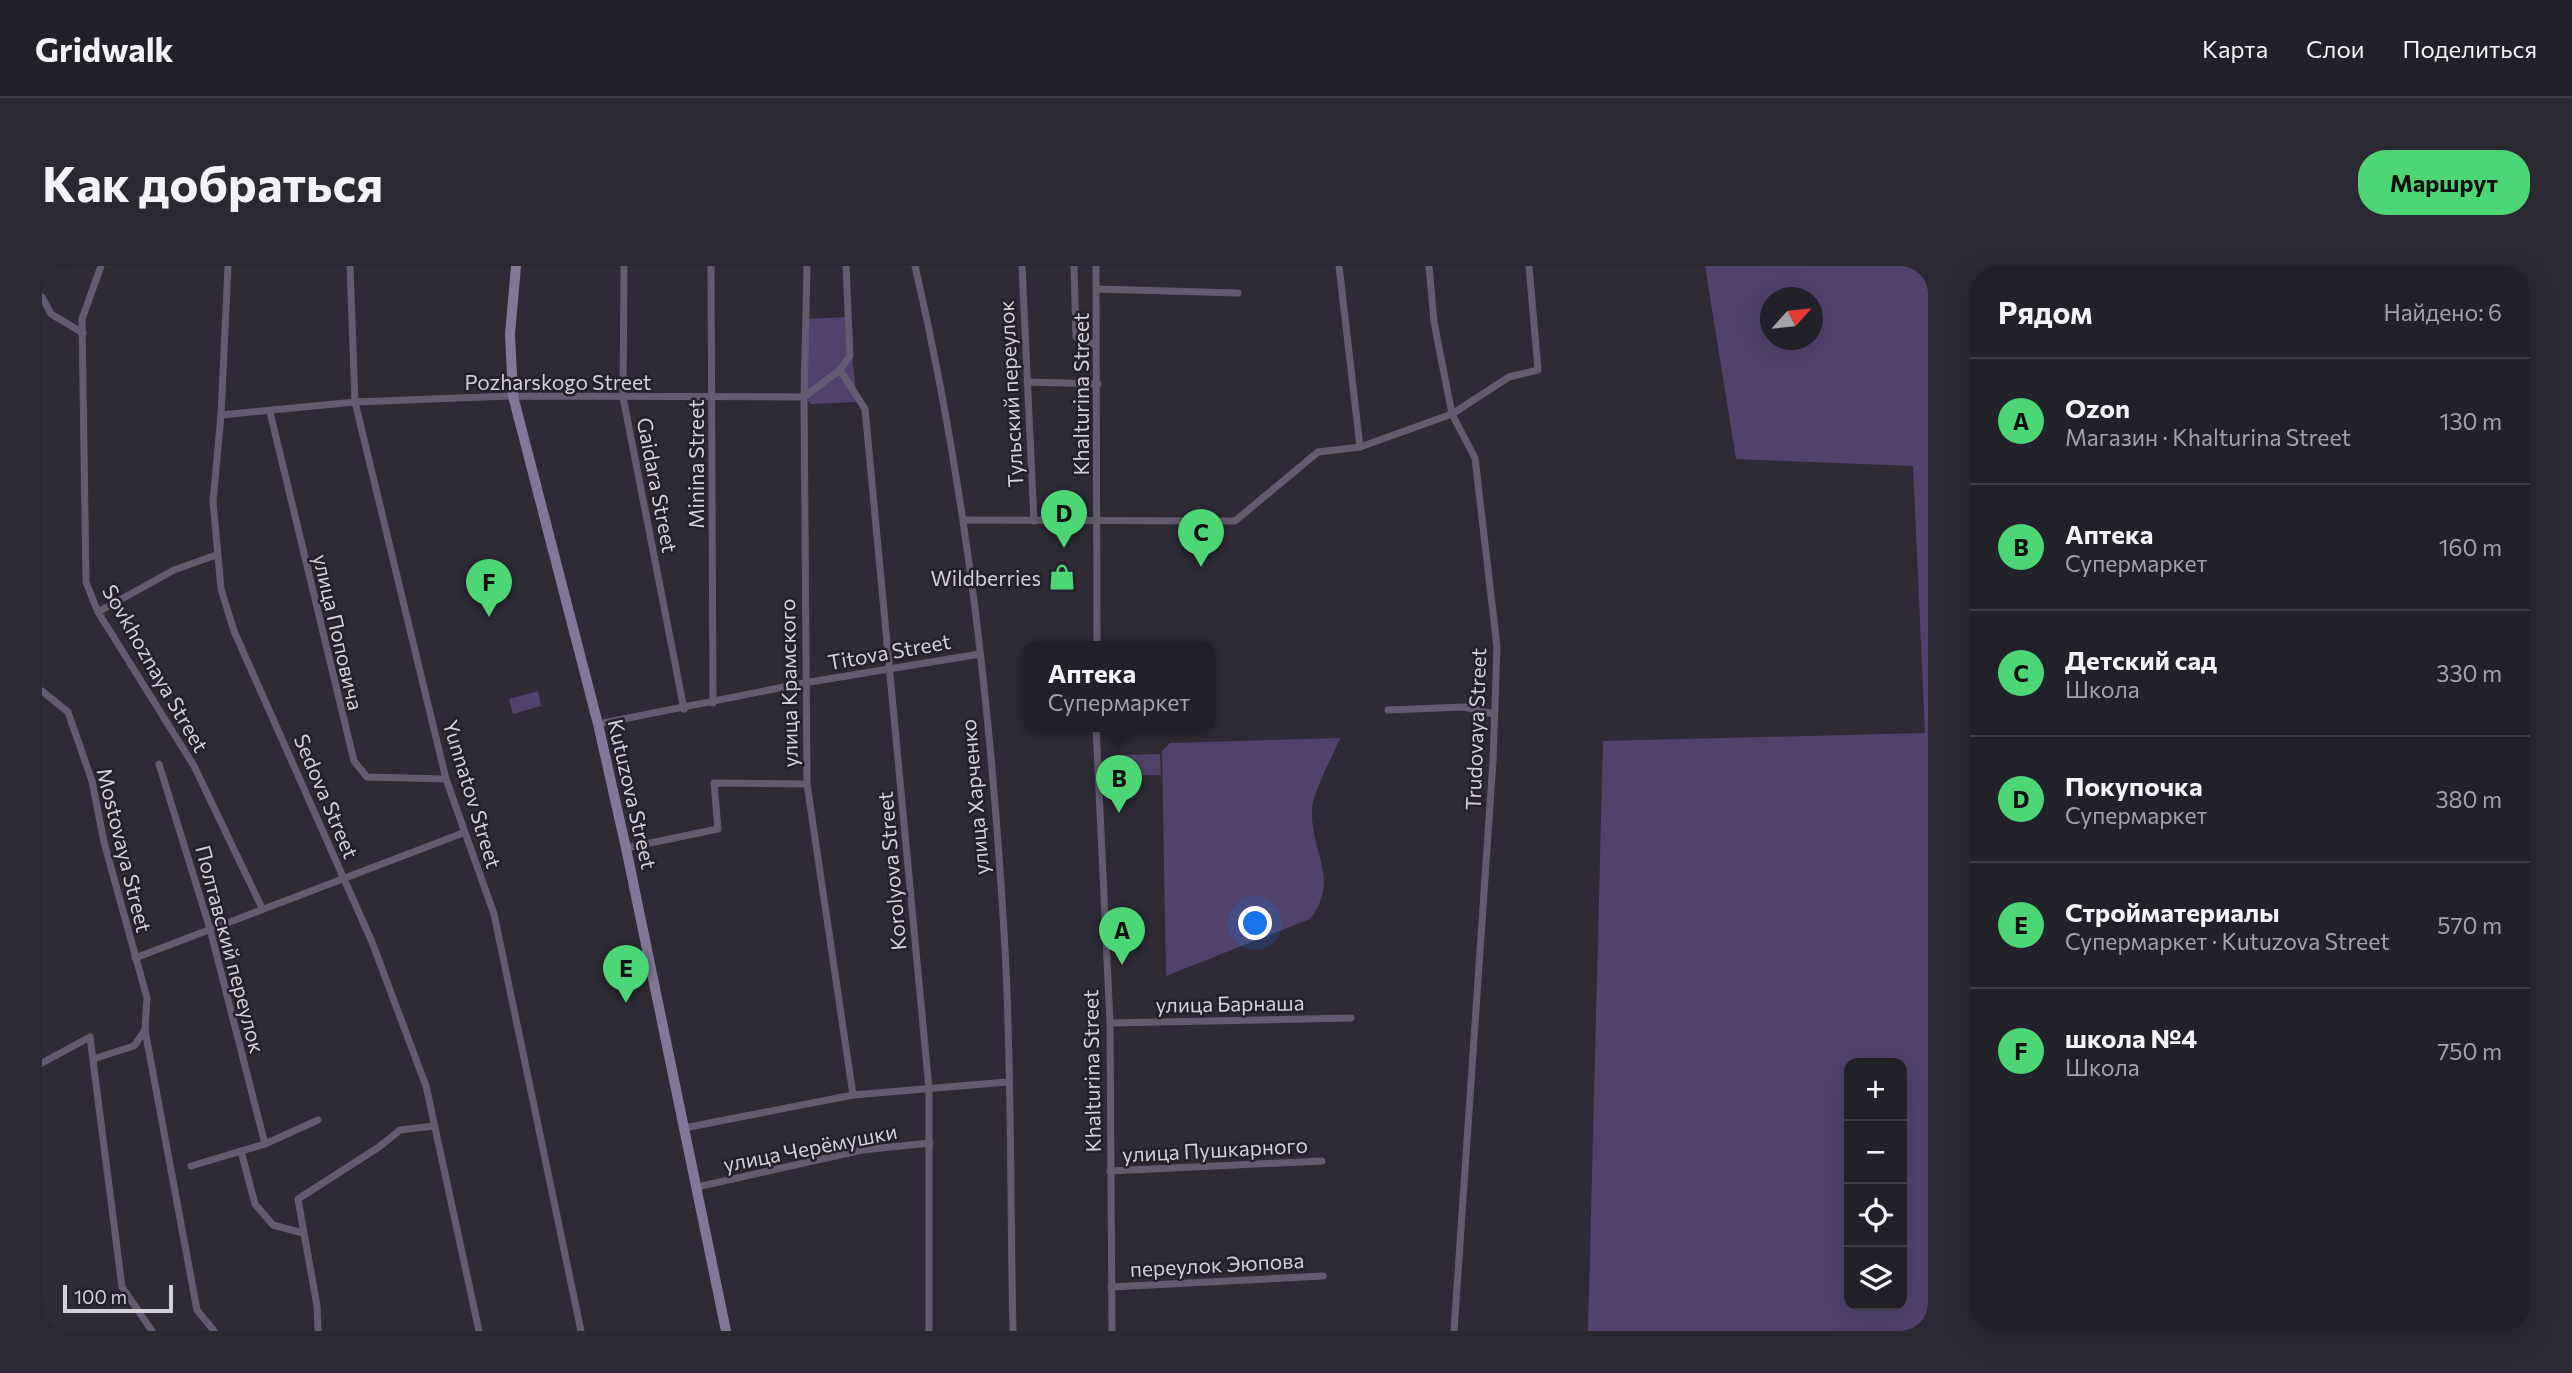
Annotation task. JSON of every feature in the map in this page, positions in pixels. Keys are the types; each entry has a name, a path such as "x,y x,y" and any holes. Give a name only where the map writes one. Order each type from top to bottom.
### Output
{"main road":[{"name":"Kutuzova Street","path":"516,266 510,334 513,396 598,724 726,1331"}],"street":[{"name":"Sovkhoznaya Street","path":"100,266 82,319 86,582 98,612 194,766 262,908"},
{"name":"Sedova Street","path":"228,266 221,415 213,501 221,589 234,631 287,745 341,877 372,942 426,1086 479,1331"},
{"name":"Yunnatov Street","path":"350,266 355,402 446,779 494,914 581,1331"},
{"name":"Gaidara Street","path":"624,266 623,397 684,709"},
{"name":"Minina Street","path":"712,266 713,703"},
{"name":"улица Крамского","path":"807,266 804,397 804,683 807,784 853,1096"},
{"path":"804,397 840,370 850,356 846,266"},
{"name":"улица Харченко","path":"915,266 936,354 964,520 980,654 1005,950 1013,1331"},
{"name":"Тульский переулок","path":"1022,266 1034,521"},
{"path":"1074,266 1076,337 1096,345"},
{"name":"Khalturina Street","path":"1096,266 1097,641"},
{"path":"1339,266 1360,447"},
{"name":"Trudovaya Street","path":"1429,266 1434,322 1452,414 1475,458 1497,647 1454,1331"},
{"path":"964,520 1098,523 1236,521 1318,452 1360,447 1452,414 1509,377 1538,370 1529,266"},
{"path":"1097,289 1238,292"},
{"path":"42,297 51,314 83,333"},
{"name":"Korolyova Street","path":"840,370 866,409 929,1088 929,1331"},
{"path":"1027,382 1098,384"},
{"name":"Pozharskogo Street","path":"221,415 355,402 513,396 804,397"},
{"name":"улица Поповича","path":"270,412 354,761 366,777 446,779"},
{"path":"98,612 174,570 216,555"},
{"name":"Titova Street","path":"598,724 804,683 980,654"},
{"name":"Mostovaya Street","path":"42,691 68,712 88,770 147,998 145,1030 197,1310 214,1331"},
{"path":"1388,710 1464,707 1494,713"},
{"name":"Khalturina Street","path":"1096,732 1110,1023 1112,1331"},
{"name":"Полтавский переулок","path":"159,764 210,929 265,1144"},
{"path":"626,848 718,829 714,783 807,784"},
{"path":"135,958 341,877 463,833"},
{"name":"улица Барнаша","path":"1110,1023 1351,1018"},
{"path":"93,1059 134,1046 145,1030"},
{"path":"42,1063 90,1037 122,1287 152,1331"},
{"path":"684,1128 853,1096 1007,1082"},
{"path":"191,1166 265,1144 318,1120"},
{"path":"318,1331 317,1306 298,1199 379,1147 400,1130 434,1126"},
{"name":"улица Черёмушки","path":"697,1187 862,1150 930,1143"},
{"path":"241,1151 255,1204 273,1225 303,1233"},
{"name":"улица Пушкарного","path":"1110,1171 1322,1161"},
{"name":"переулок Эюпова","path":"1111,1287 1323,1276"}],"shaded area":[{"path":"1705,266 1928,266 1928,1331 1588,1331 1603,741 1925,733 1913,466 1736,459"},
{"path":"848,317 857,402 811,404 804,397 806,319"},
{"path":"538,691 541,706 513,714 509,699"},
{"path":"1340,738 1313,802 1315,839 1324,878 1319,905 1310,919 1166,976 1162,751 1170,743"},
{"path":"1160,754 1161,775 1122,776 1121,755"}],"place":[{"name":"Покупочка","path":"1064,548"},
{"name":"Детский сад","path":"1201,567"},
{"name":"Wildberries","path":"1062,577"},
{"name":"школа №4","path":"489,617"},
{"name":"Аптека","path":"1119,813"},
{"name":"Ozon","path":"1122,965"},
{"name":"Стройматериалы","path":"626,1003"}]}
